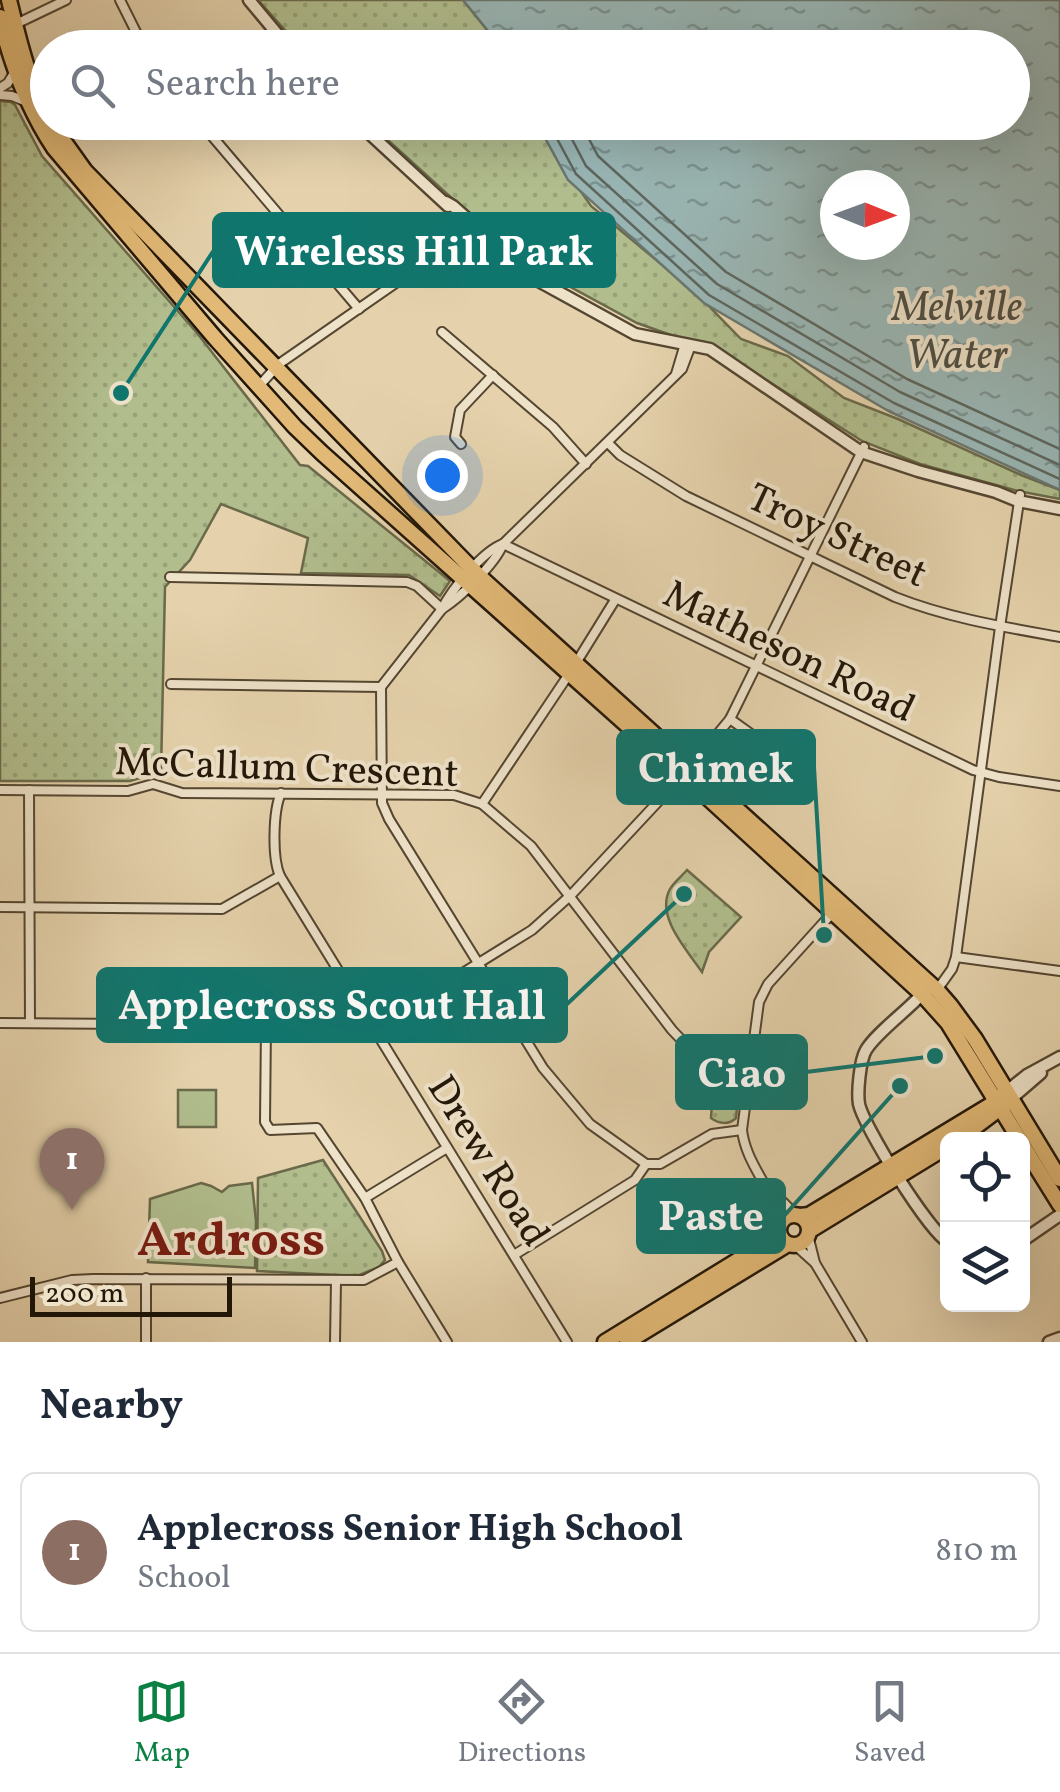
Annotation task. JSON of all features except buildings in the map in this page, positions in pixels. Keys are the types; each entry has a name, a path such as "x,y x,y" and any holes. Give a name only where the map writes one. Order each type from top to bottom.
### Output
{"highway":[{"path":"9,0 30,77"},
{"path":"0,17 15,71 30,106"},
{"path":"49,140 295,427 471,577 969,1030 1017,1132"},
{"path":"63,140 85,171 471,577"},
{"path":"929,992 985,1082 1004,1100 1060,1179"},
{"path":"966,1132 980,1118 985,1082"},
{"path":"627,1342 805,1240 809,1233 895,1170 1004,1100"},
{"path":"980,1118 1005,1132"},
{"path":"605,1342 766,1243 786,1217 809,1215 940,1150"},
{"path":"1030,1156 1060,1205"},
{"path":"798,1215 808,1225 809,1233"},
{"path":"780,1226 780,1234 792,1244"}],"street":[{"path":"15,25 66,0"},
{"path":"120,0 135,30"},
{"path":"248,0 274,30"},
{"path":"0,88 15,71"},
{"path":"0,96 28,102"},
{"path":"215,140 358,309"},
{"path":"377,140 515,268 635,334 710,349 848,445 918,471 1060,509"},
{"path":"258,386 276,368 474,228"},
{"path":"442,332 554,427 586,464"},
{"path":"688,347 676,374 608,444 503,544 494,546 381,687 382,802 396,831 543,1068 590,1124 646,1164 660,1164 712,1134 742,1130"},
{"path":"462,444 455,437 460,410 493,375"},
{"name":"Troy Street","path":"608,444 686,496 914,605 1000,627 1060,636"},
{"path":"0,1023 372,1026 388,1020 532,930 571,895 730,719 863,449"},
{"path":"940,1238 864,1120 858,1094 860,1075 865,1051 952,970 956,957 1019,498"},
{"name":"Matheson Road","path":"503,544 940,755 999,778 1060,786"},
{"path":"170,577 407,582 418,586 442,610"},
{"path":"482,804 616,600"},
{"path":"171,684 381,687"},
{"path":"730,719 800,768"},
{"name":"McCallum Crescent","path":"0,790 128,791 153,784 182,794 454,795 482,804 531,846 692,1051 714,1067 748,1078"},
{"path":"29,790 30,1024"},
{"name":"Drew Road","path":"281,793 276,803 276,860 280,876 568,1342"},
{"path":"0,907 222,910 280,876"},
{"path":"780,1226 768,1186 746,1148 742,1130 759,1002 764,990 837,907"},
{"path":"956,957 1060,971"},
{"path":"266,1025 265,1122 270,1130 318,1128 366,1198 398,1262 448,1342"},
{"path":"1004,1100 1060,1057"},
{"path":"366,1198 447,1148"},
{"path":"514,1255 635,1180 646,1164"},
{"path":"768,1186 798,1215"},
{"path":"1030,1235 1060,1215"},
{"path":"809,1233 815,1263 862,1342"},
{"path":"792,1244 815,1263"},
{"path":"0,1298 72,1280 368,1279 398,1262"},
{"path":"146,1278 146,1342"},
{"path":"335,1342 336,1281"},
{"path":"849,1322 851,1342"},
{"path":"1050,1342 1060,1338"}],"green space":[{"path":"258,0 463,0 487,30 285,30"},
{"path":"0,101 15,105 30,140 42,156 197,333 300,465 308,466 450,581 440,596 409,575 301,573 308,538 221,504 190,560 165,587 161,772 130,781 0,781"},
{"path":"388,140 546,140 591,206 696,293 741,339 788,356 844,398 1060,490 1060,499 920,464 862,441 727,355 637,323 519,259"},
{"path":"687,870 741,917 709,952 702,972 675,932 667,910 670,889"},
{"path":"719,1080 739,1086 736,1118 727,1123 711,1118 713,1087"},
{"path":"178,1090 216,1090 216,1127 178,1127"},
{"path":"323,1160 385,1260 379,1267 357,1276 257,1271 258,1178"},
{"path":"201,1183 222,1192 229,1186 252,1183 255,1268 148,1262 150,1199"}],"water":[{"name":"Melville Water","path":"463,0 1060,0 1060,490 890,412 704,303 568,180 546,140 1030,140 1030,30 487,30"}],"place":[{"name":"Wireless Hill Park","path":"121,393"},
{"name":"Applecross Scout Hall","path":"684,894"},
{"name":"Chimek","path":"824,935"},
{"name":"Ciao","path":"935,1056"},
{"name":"Paste","path":"900,1086"},
{"name":"Applecross Senior High School","path":"72,1210"}],"district":[{"name":"Ardross","path":"231,1237"}]}
